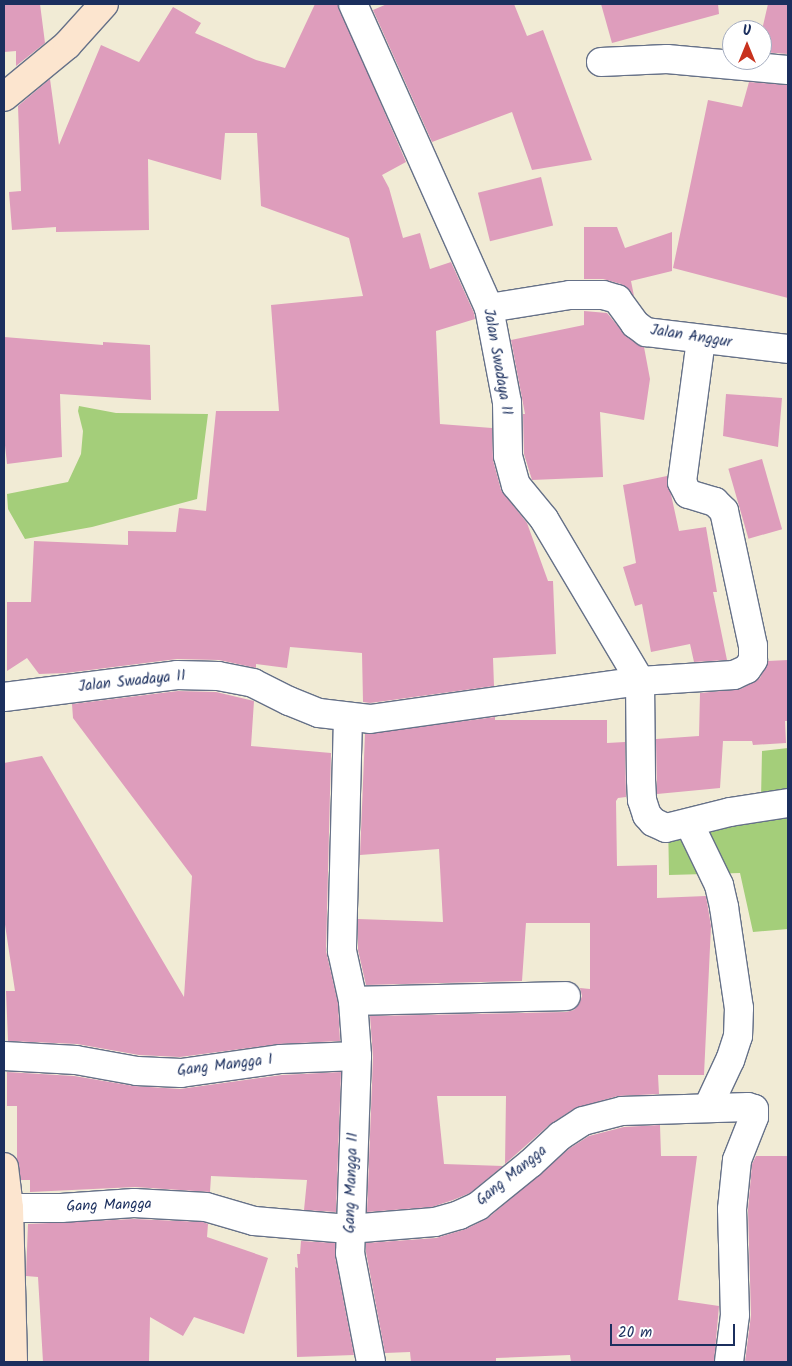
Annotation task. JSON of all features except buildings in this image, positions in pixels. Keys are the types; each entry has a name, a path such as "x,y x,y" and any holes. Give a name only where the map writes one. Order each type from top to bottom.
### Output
{"street":[{"path":"4,97 67,46 104,4"},
{"name":"Jalan Swadaya II","path":"353,4 489,308 507,402 508,456 516,484 544,519 640,681"},
{"path":"601,62 667,59 788,70"},
{"name":"Jalan Anggur","path":"489,308 570,295 603,295 617,299 635,324 646,332 788,349"},
{"name":"Jalan Swadaya II","path":"4,697 176,675 218,676 253,683 319,713 348,718 370,718 640,681 734,675 747,669 753,660 753,646 724,511 715,502 688,494 682,482 702,340"},
{"path":"640,681 641,780 645,809 650,819 661,827 689,824 730,812 788,803"},
{"name":"Gang Mangga II","path":"348,718 342,951 353,1001 358,1056 349,1229 352,1270 371,1362"},
{"path":"689,824 719,885 739,1008 738,1036 730,1060 708,1107"},
{"path":"353,1001 566,996"},
{"name":"Gang Mangga I","path":"4,1056 76,1060 137,1071 181,1073 281,1059 358,1056"},
{"name":"Gang Mangga","path":"9,1208 61,1208 134,1202 206,1207 254,1221 349,1229 435,1222 478,1206 531,1163 560,1136 583,1121 622,1111 748,1106 754,1109 754,1117 737,1160 732,1209 735,1315 729,1362"},
{"path":"4,1167 9,1208 6,1239 14,1362"}],"green space":[{"path":"79,406 116,413 208,414 197,499 92,527 25,539 8,509 7,494 68,482 81,454 83,431 78,411"},
{"path":"788,748 788,929 753,932 740,873 669,875 668,820 691,806 761,799 762,751"}]}
